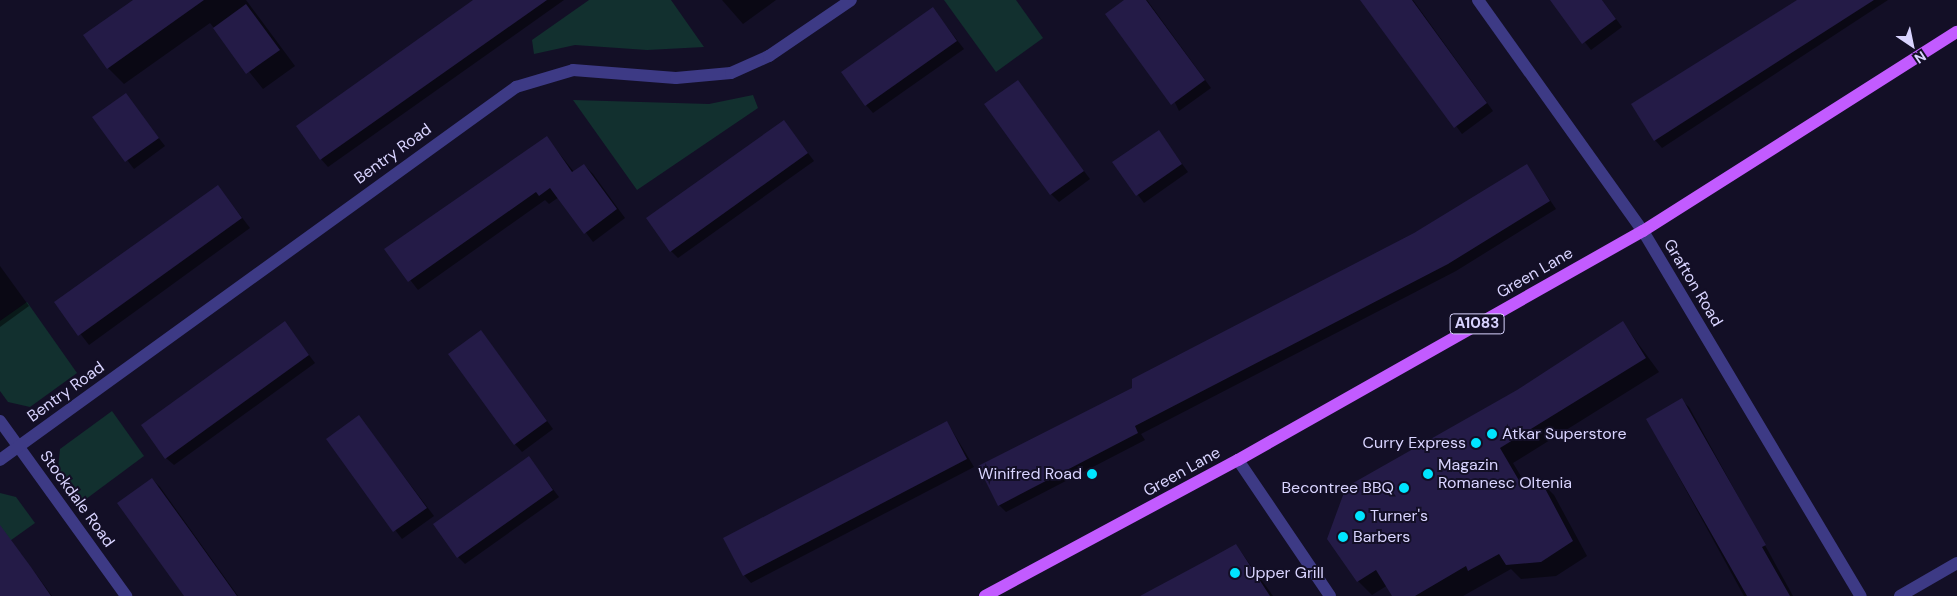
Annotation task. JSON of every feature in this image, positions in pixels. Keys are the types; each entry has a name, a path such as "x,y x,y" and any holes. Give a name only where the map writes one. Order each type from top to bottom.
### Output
{"main road":[{"name":"Green Lane","path":"986,596 1238,460 1643,231 1957,32"}],"street":[{"name":"Bentry Road","path":"0,460 516,87 573,70 676,78 731,73 770,56 851,0"},
{"name":"Grafton Road","path":"1478,0 1643,231 1862,596"},
{"name":"Stockdale Road","path":"0,421 126,596"},
{"path":"1238,460 1330,596"},
{"path":"1900,596 1957,563"}],"green space":[{"path":"589,0 671,0 704,47 647,50 575,45 534,54 532,40"},
{"path":"944,0 1016,0 1043,38 996,72"},
{"path":"753,95 758,108 637,190 573,100 709,104"},
{"path":"27,302 77,373 30,407 8,402 0,391 0,321"},
{"path":"112,411 144,456 82,502 58,469 60,449"},
{"path":"0,493 16,497 35,523 0,548"}],"building":[{"path":"133,0 204,0 107,69 83,35"},
{"path":"473,0 547,0 320,160 296,126"},
{"path":"1124,0 1146,0 1205,80 1171,105 1105,14"},
{"path":"1360,0 1412,0 1487,103 1454,128"},
{"path":"1550,0 1602,0 1616,19 1582,44"},
{"path":"1797,0 1874,0 1654,141 1631,104"},
{"path":"246,4 280,50 246,74 213,28"},
{"path":"933,7 957,41 865,106 841,72"},
{"path":"1018,80 1084,171 1050,195 984,104"},
{"path":"126,93 159,138 125,162 92,117"},
{"path":"784,120 808,153 670,252 646,218"},
{"path":"1159,130 1182,164 1136,196 1112,162"},
{"path":"547,136 572,172 584,164 617,209 584,234 550,188 539,196 536,192 408,282 384,249"},
{"path":"1527,164 1550,201 1448,264 1135,426 1138,433 998,506 978,466 1132,388 1132,379 1414,233"},
{"path":"218,185 242,218 78,336 54,302"},
{"path":"285,321 309,355 165,459 141,425"},
{"path":"1623,321 1646,358 1500,448 1524,489 1540,479 1573,541 1541,562 1506,565 1499,554 1468,571 1466,566 1415,596 1392,596 1376,570 1357,582 1327,539 1346,487 1517,390"},
{"path":"481,330 547,421 514,445 448,354"},
{"path":"1682,398 1766,545 1762,547 1790,596 1747,596 1646,419"},
{"path":"359,415 427,508 393,532 326,439"},
{"path":"947,421 967,459 743,576 723,538"},
{"path":"529,456 553,490 457,558 433,524"},
{"path":"152,478 237,596 184,596 117,503"},
{"path":"0,525 31,567 51,596 0,596"},
{"path":"1236,544 1270,596 1140,596 1209,559"}],"place":[{"name":"Atkar Superstore","path":"1492,434"},
{"name":"Curry Express","path":"1476,443"},
{"name":"Winifred Road","path":"1092,474"},
{"name":"Magazin Romanesc Oltenia","path":"1428,474"},
{"name":"Becontree BBQ","path":"1404,488"},
{"name":"Turner's","path":"1360,516"},
{"name":"Barbers","path":"1343,537"},
{"name":"Upper Grill","path":"1235,573"}]}
